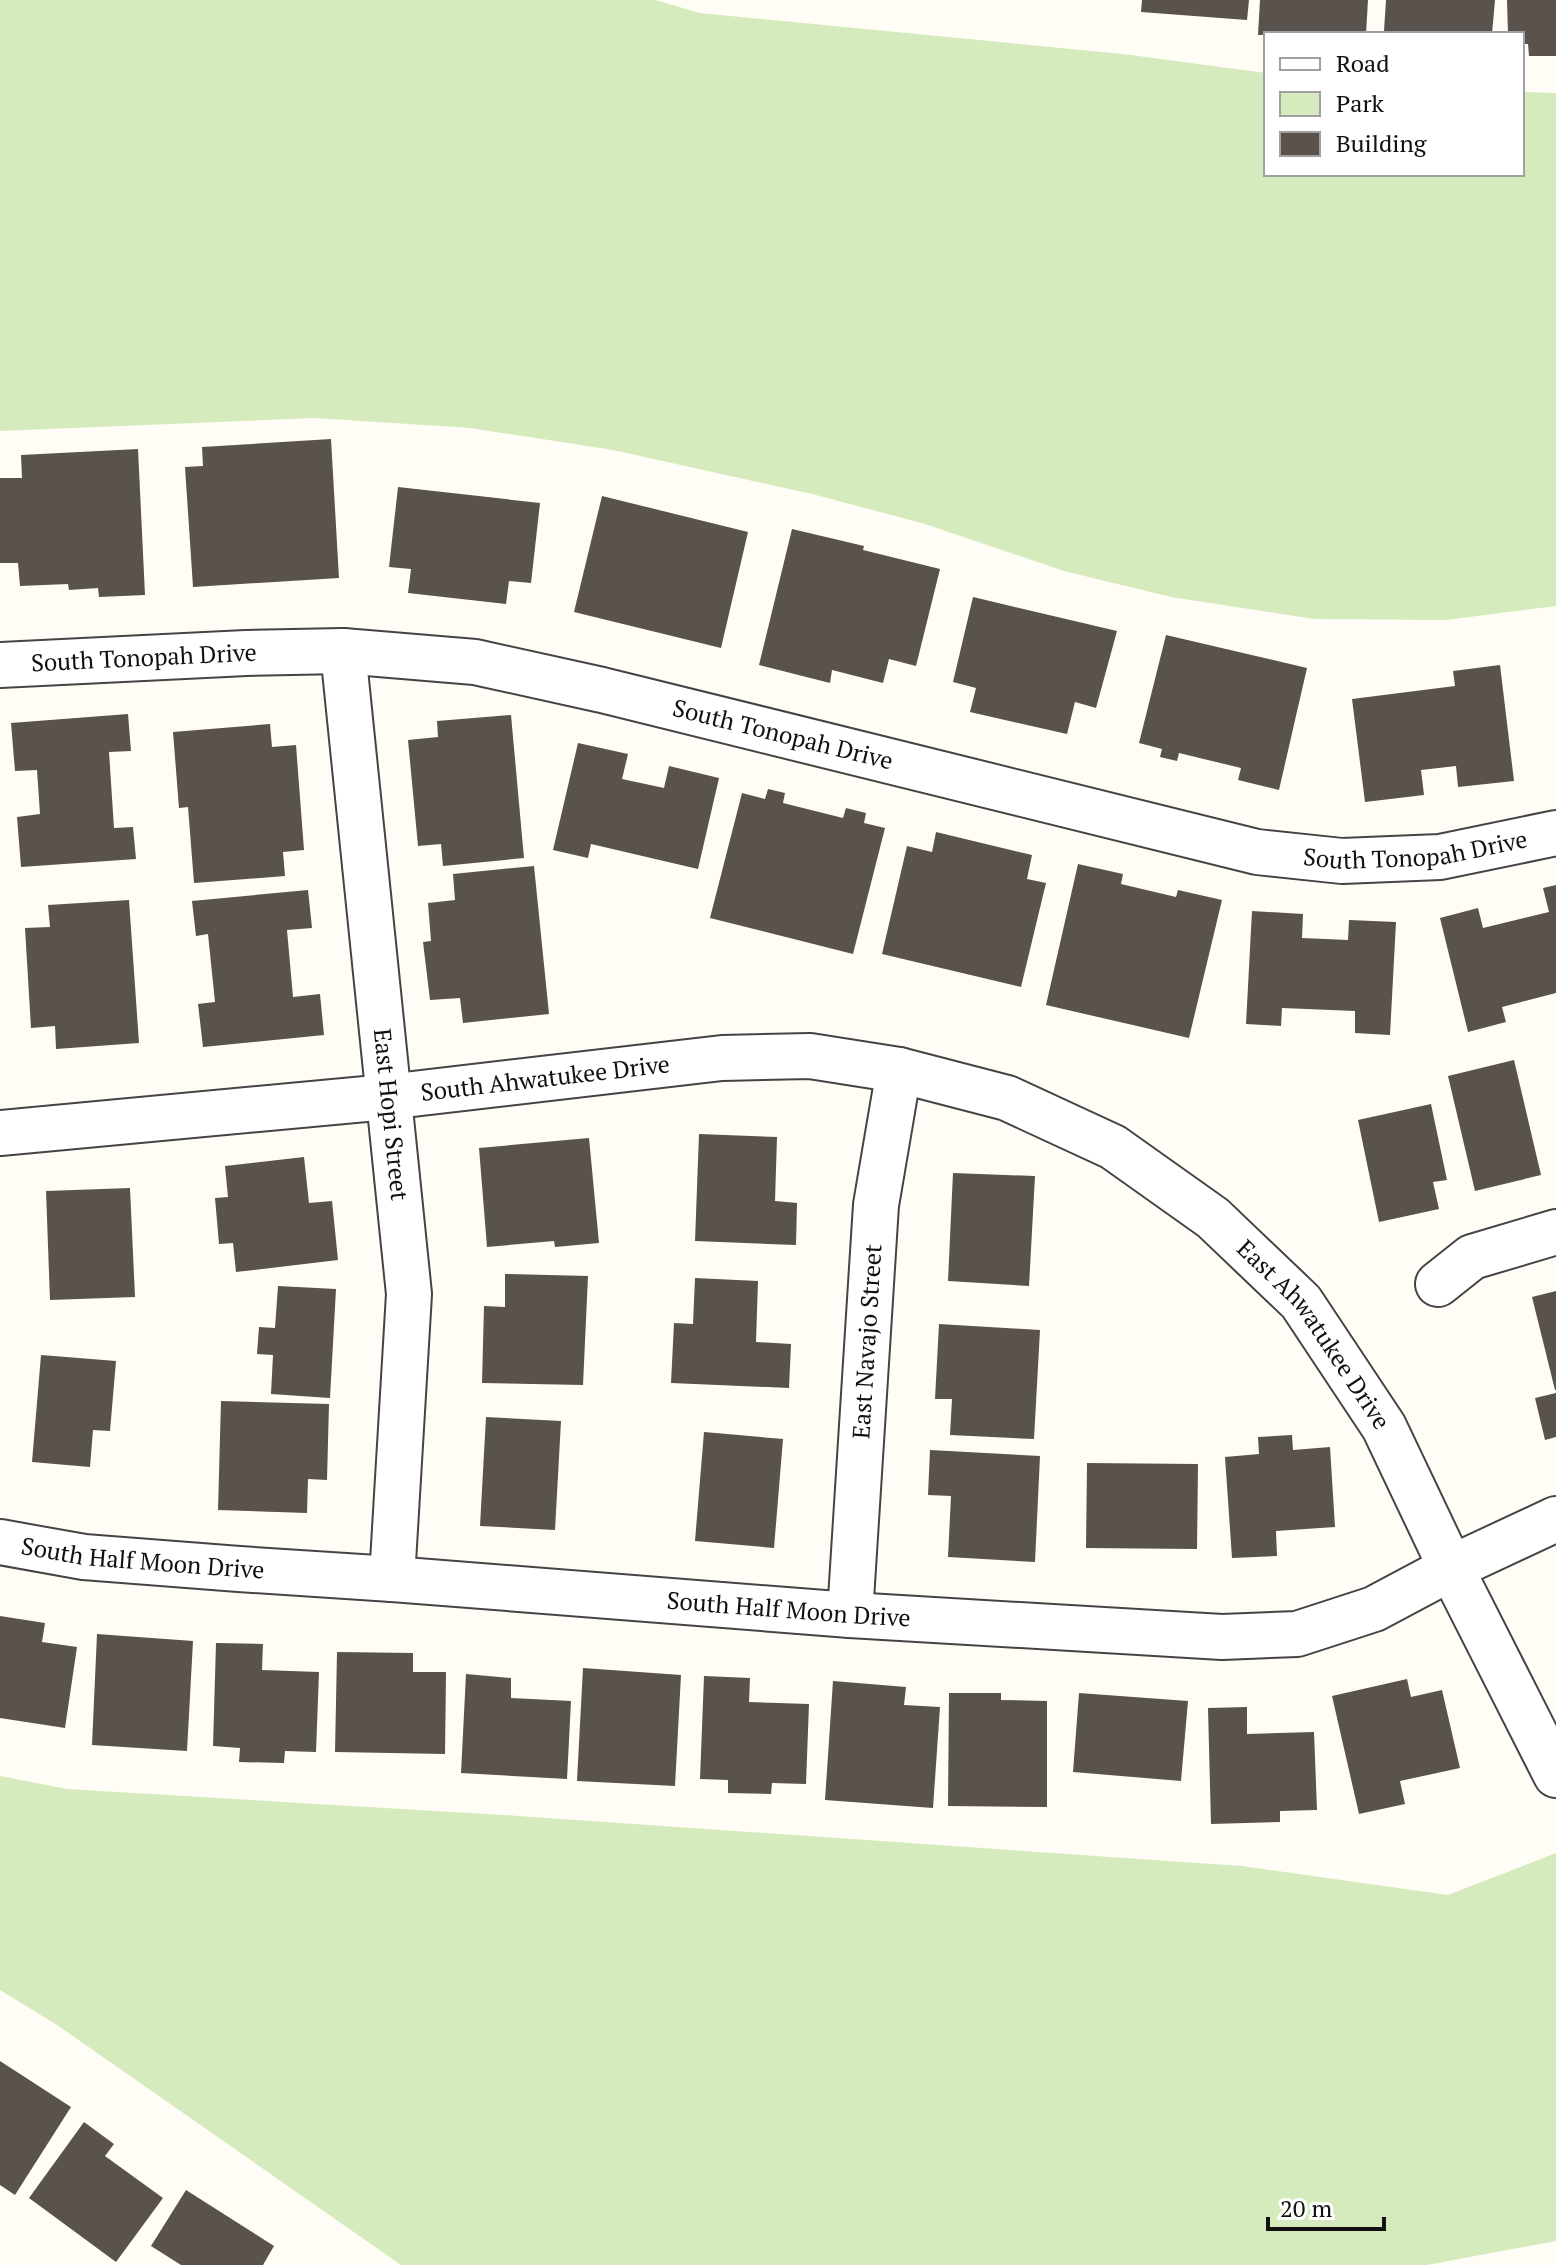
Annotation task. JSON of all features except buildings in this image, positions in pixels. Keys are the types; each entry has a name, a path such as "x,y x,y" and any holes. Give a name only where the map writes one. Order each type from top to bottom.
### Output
{"street":[{"name":"South Tonopah Drive","path":"0,665 343,651 475,662 602,690 1257,852 1342,861 1440,857 1556,833"},
{"name":"East Hopi Street","path":"343,651 409,1294 392,1579"},
{"name":"South Ahwatukee Drive","path":"0,1133 387,1097 722,1058 810,1056 899,1070"},
{"name":"East Ahwatukee Drive","path":"899,1070 1007,1098 1113,1147 1213,1218 1301,1302 1384,1427 1451,1568 1556,1775"},
{"name":"East Navajo Street","path":"850,1615 876,1205 899,1070"},
{"path":"1438,1284 1472,1257 1556,1232"},
{"name":"South Half Moon Drive","path":"0,1542 84,1557 850,1615 1222,1637 1297,1634 1374,1609 1451,1568 1556,1519"}],"green space":[{"path":"0,0 655,0 700,13 1123,54 1264,73 1264,176 1524,176 1524,92 1556,93 1556,606 1446,620 1315,619 1171,597 1064,571 925,524 812,494 613,450 470,428 315,418 0,431"},
{"path":"0,1776 67,1789 504,1815 1242,1866 1448,1895 1556,1853 1556,2241 1427,2265 401,2265 57,2025 0,1990"}]}
